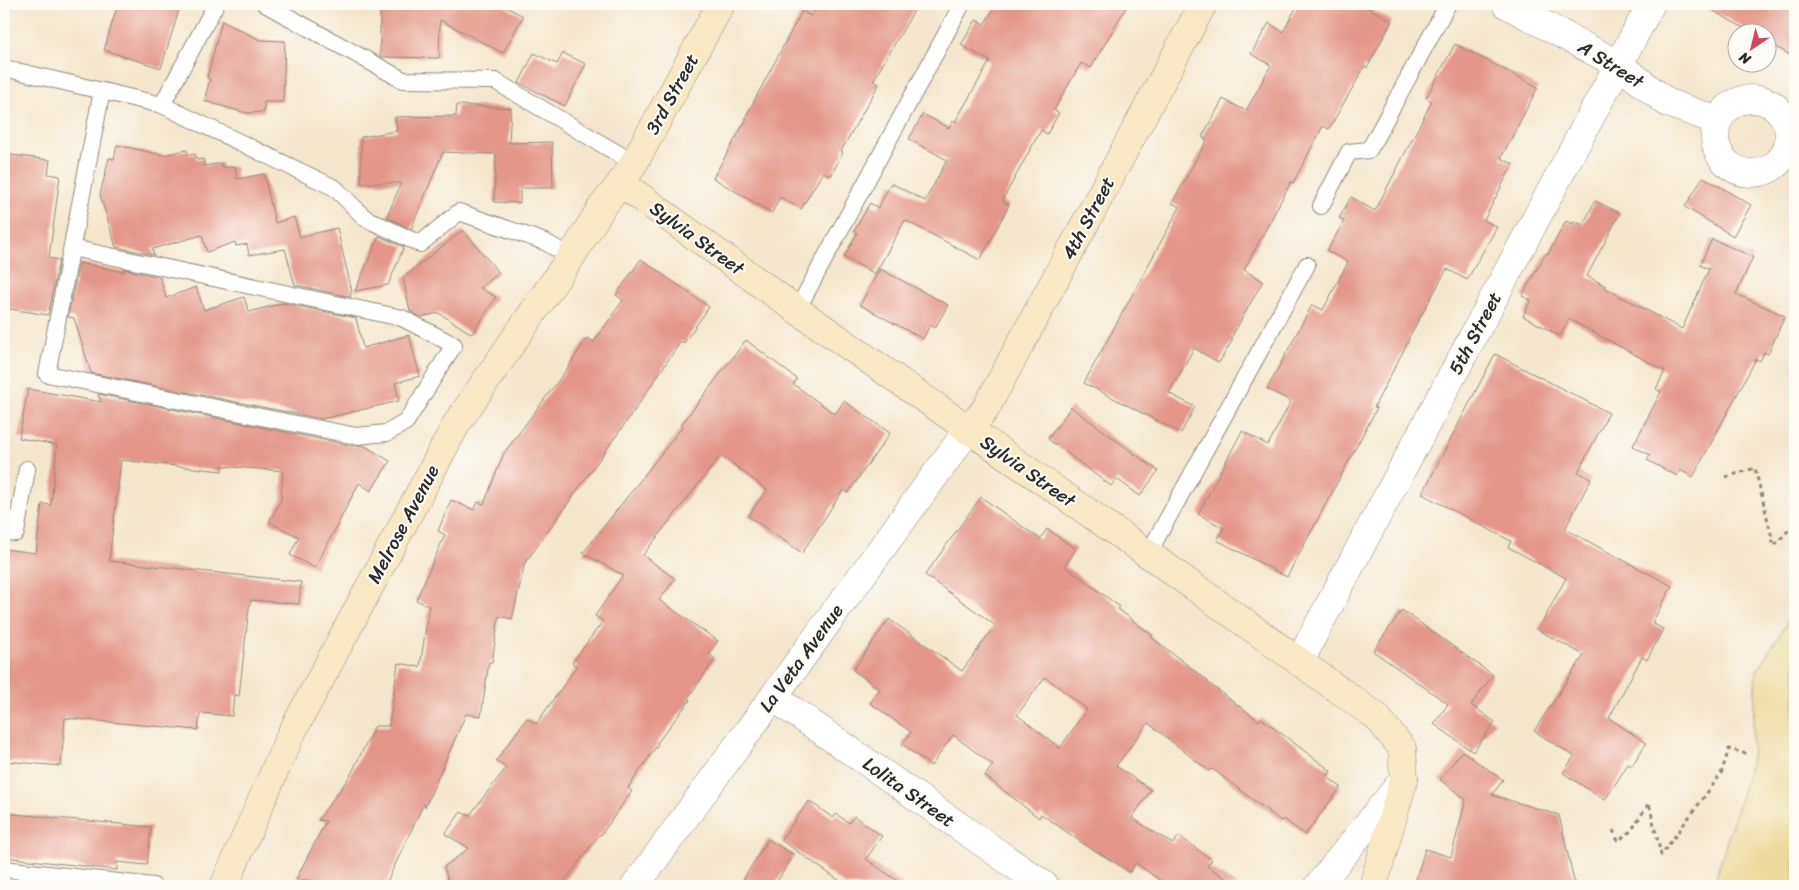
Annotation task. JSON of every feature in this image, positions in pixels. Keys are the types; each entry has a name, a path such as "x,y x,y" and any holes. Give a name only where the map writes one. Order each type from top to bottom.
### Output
{"street":[{"name":"3rd Street","path":"628,173 721,4"},
{"name":"4th Street","path":"968,430 984,410 1204,4"},
{"name":"A Street","path":"1506,4 1618,65 1668,103 1718,121"},
{"name":"5th Street","path":"1300,663 1652,4"},
{"name":"Melrose Avenue","path":"224,886 290,736 456,423 571,257 602,207 628,173"},
{"name":"Sylvia Street","path":"628,173 797,310 1148,554 1377,717 1402,748 1404,780 1373,886"},
{"name":"La Veta Avenue","path":"635,886 968,430"},
{"name":"Lolita Street","path":"773,697 1045,886"},
{"path":"1318,886 1404,780"}],"lane":[{"path":"162,105 216,4"},
{"path":"265,4 403,80 495,81 628,173"},
{"path":"797,310 962,4"},
{"path":"1320,206 1349,152 1369,150 1448,4"},
{"path":"4,68 162,105 335,188 365,218 420,244 459,212 545,242 571,257"},
{"path":"72,248 402,318 454,345 406,422 386,433 356,436 47,374 102,91"},
{"path":"1148,554 1308,265"},
{"path":"4,532 16,533 27,470"},
{"path":"4,869 152,886"}],"path":[{"path":"1726,477 1755,468 1774,546 1795,523"},
{"path":"1613,830 1618,841 1631,831 1649,803 1662,855 1721,774 1729,749 1747,754"}],"sand":[{"path":"1795,610 1795,886 1713,886 1751,763 1756,672"}],"building":[{"path":"118,4 181,4 161,68 104,50"},
{"path":"380,4 500,4 523,16 503,53 440,20 439,58 382,57 380,56"},
{"path":"818,4 918,4 873,81 879,84 841,151 843,152 831,176 823,172 801,209 780,197 772,213 713,178 747,118 745,118 802,11 811,16"},
{"path":"997,4 1128,4 1091,68 1081,63 1054,110 1059,113 1047,134 1041,130 1002,201 1009,205 980,260 905,220 875,274 844,257 857,233 854,231 870,203 878,208 891,183 925,201 947,160 909,139 923,114 949,128 953,121 955,122 990,61 961,45 976,20 984,24"},
{"path":"1298,4 1361,4 1392,21 1367,68 1365,66 1329,129 1323,126 1244,270 1263,281 1219,363 1194,348 1169,393 1195,407 1181,433 1084,383 1180,207 1172,203 1207,140 1202,137 1223,99 1246,111 1271,65 1251,54 1269,23 1283,32"},
{"path":"1701,4 1795,4 1795,58 1776,47 1776,22 1733,22"},
{"path":"222,21 260,40 285,41 283,102 264,102 264,112 246,113 204,101 210,79 207,78"},
{"path":"1455,44 1538,87 1501,158 1513,164 1484,220 1497,227 1467,280 1447,269 1408,339 1374,407 1377,408 1287,577 1217,540 1224,528 1198,514 1242,431 1268,445 1291,401 1267,389 1312,305 1323,310 1348,262 1327,251 1344,221 1339,218 1351,197 1375,211 1432,101 1426,98"},
{"path":"534,53 557,64 563,53 586,64 565,106 519,83"},
{"path":"457,105 511,108 509,143 552,142 553,188 520,188 520,203 494,202 496,154 443,152 411,229 387,217 401,183 361,183 361,137 397,131 395,117 456,116"},
{"path":"117,145 163,155 187,150 189,155 195,154 197,160 203,159 205,166 221,163 223,168 235,166 237,179 264,174 275,223 294,217 300,237 337,228 352,292 350,292 351,297 295,285 285,249 249,255 247,244 236,246 235,242 207,252 202,235 152,249 154,255 116,247 100,195 109,158 114,159"},
{"path":"4,154 50,160 48,174 60,176 49,258 59,260 48,315 4,308"},
{"path":"1703,177 1751,205 1733,236 1685,207"},
{"path":"1595,201 1620,213 1587,276 1606,286 1605,288 1682,329 1709,269 1700,265 1712,239 1753,257 1736,294 1785,316 1768,354 1764,352 1760,361 1756,359 1693,477 1680,470 1677,476 1647,460 1650,455 1633,446 1661,392 1656,389 1665,371 1569,319 1560,336 1523,316 1531,300 1522,296 1566,221 1573,224 1574,221 1583,225"},
{"path":"463,230 499,273 480,288 496,297 472,334 439,313 421,317 410,311 403,278"},
{"path":"379,236 404,247 388,285 355,291"},
{"path":"641,259 709,307 684,343 681,341 634,411 523,566 512,619 499,616 492,662 489,662 481,716 466,714 425,807 424,803 385,886 361,886 296,879 326,821 318,820 350,776 375,726 389,726 398,663 420,667 429,606 416,600 445,535 438,531 451,500 474,510 478,502 484,504 504,453 567,369 587,338 594,342 623,300 616,295"},
{"path":"79,263 124,272 123,269 160,277 166,298 196,287 204,310 244,297 249,312 283,303 356,318 363,348 409,335 420,376 395,383 399,401 322,419 91,373 74,318 68,317"},
{"path":"880,269 948,305 935,328 930,325 923,339 860,305"},
{"path":"746,340 797,379 793,384 835,414 844,401 890,433 848,493 843,490 802,553 748,516 767,490 721,455 643,555 675,579 659,600 718,641 709,654 715,659 688,698 690,700 657,743 628,788 632,791 601,835 561,886 450,886 444,867 469,848 445,834 461,812 469,816 506,768 496,761 527,718 536,724 577,666 572,663 603,621 595,616 623,575 583,553 683,426 681,425"},
{"path":"1495,354 1609,413 1578,472 1591,479 1565,529 1672,586 1652,623 1663,629 1647,660 1642,657 1609,718 1646,743 1632,766 1628,764 1605,800 1563,773 1574,756 1534,731 1584,655 1538,630 1566,578 1508,547 1511,541 1422,494"},
{"path":"28,389 101,402 98,394 354,446 363,445 390,461 371,491 359,483 315,568 290,555 299,537 269,522 281,500 283,471 222,466 222,471 121,460 109,561 301,582 299,604 251,600 239,696 234,695 232,716 200,713 198,730 65,718 61,766 4,761 4,549 36,553 42,504 51,505 57,445 19,438"},
{"path":"1071,407 1158,471 1140,496 1117,479 1111,486 1048,439"},
{"path":"981,497 1040,539 1047,529 1076,549 1065,566 1120,607 1118,609 1207,682 1259,721 1261,718 1331,771 1327,777 1341,787 1305,835 1284,819 1281,821 1214,770 1210,769 1209,771 1148,723 1116,766 1151,790 1132,818 1173,844 1179,836 1212,860 1207,866 1238,886 1168,886 1136,863 1130,872 1081,842 1041,814 1039,818 985,776 993,765 953,735 931,766 902,744 911,732 870,703 880,689 853,670 889,619 962,671 995,625 925,575","holes":["1045,677 1087,709 1060,748 1017,715"]},
{"path":"1402,610 1493,675 1471,705 1495,722 1473,752 1434,724 1448,704 1373,651"},
{"path":"1462,751 1503,780 1492,795 1559,815 1575,886 1414,886 1425,849 1451,857 1466,799 1440,780"},
{"path":"809,801 833,818 836,814 849,823 854,816 882,836 866,859 905,886 847,886 781,840"},
{"path":"4,813 151,827 147,865 117,862 117,870 4,857"},
{"path":"768,839 794,855 774,886 739,886"}]}
